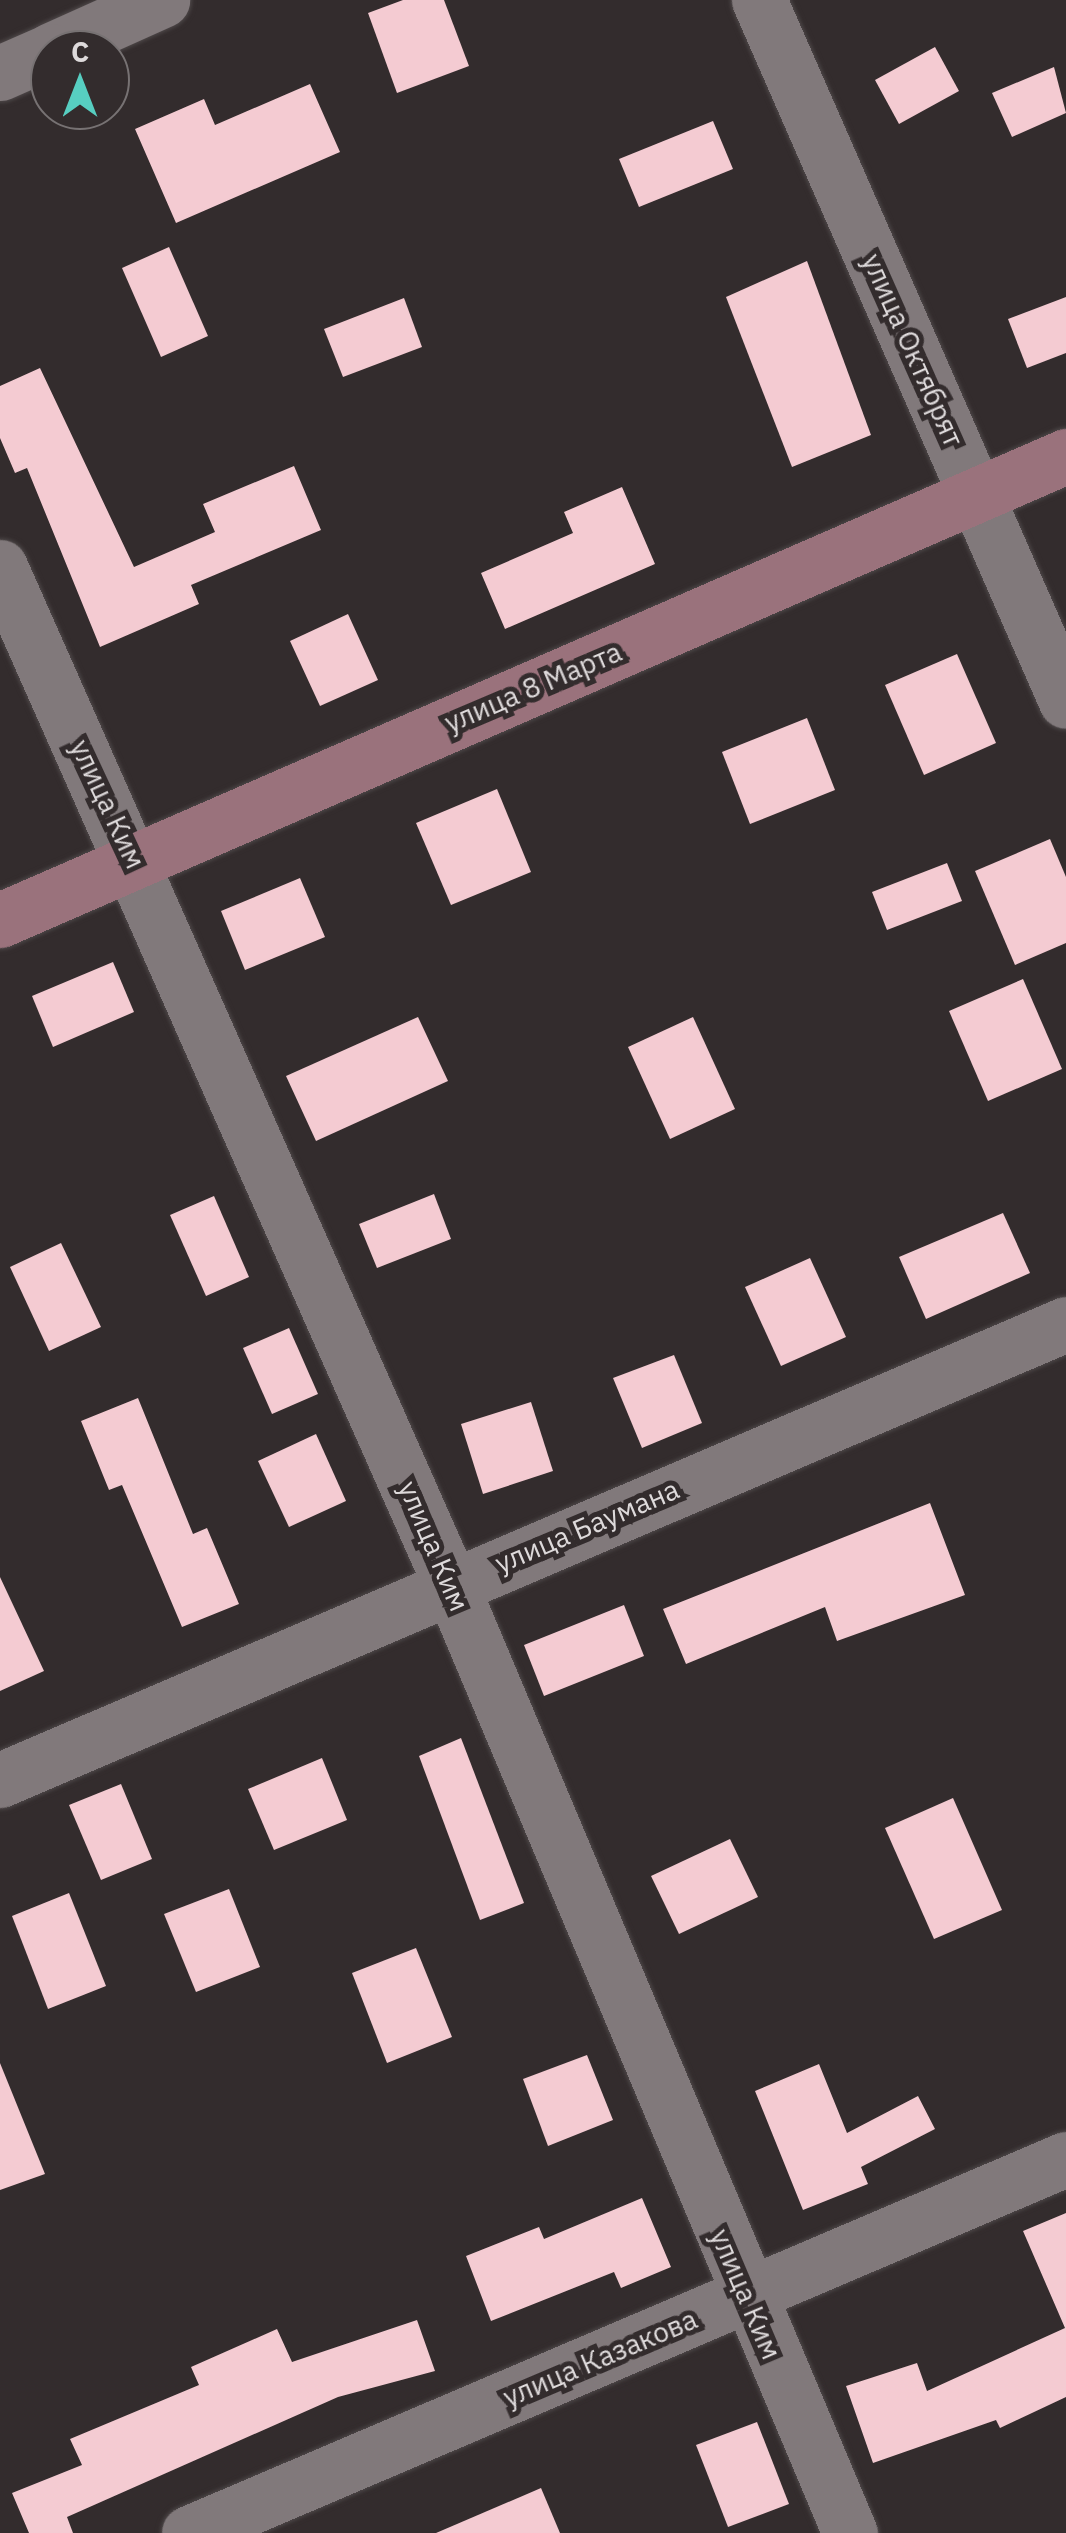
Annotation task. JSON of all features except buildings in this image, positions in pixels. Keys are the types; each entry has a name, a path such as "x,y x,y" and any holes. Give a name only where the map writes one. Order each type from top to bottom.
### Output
{"main road":[{"name":"улица 8 Марта","path":"0,920 1066,456"}],"street":[{"path":"95,30 162,0"},
{"name":"улица Октябрят","path":"758,0 1066,701"},
{"path":"0,73 30,59"},
{"name":"улица Ким","path":"0,567 134,859 450,1583 746,2295 850,2533"},
{"name":"улица Баумана","path":"0,1780 450,1583 1066,1324"},
{"name":"улица Казакова","path":"189,2533 1066,2159"}]}
